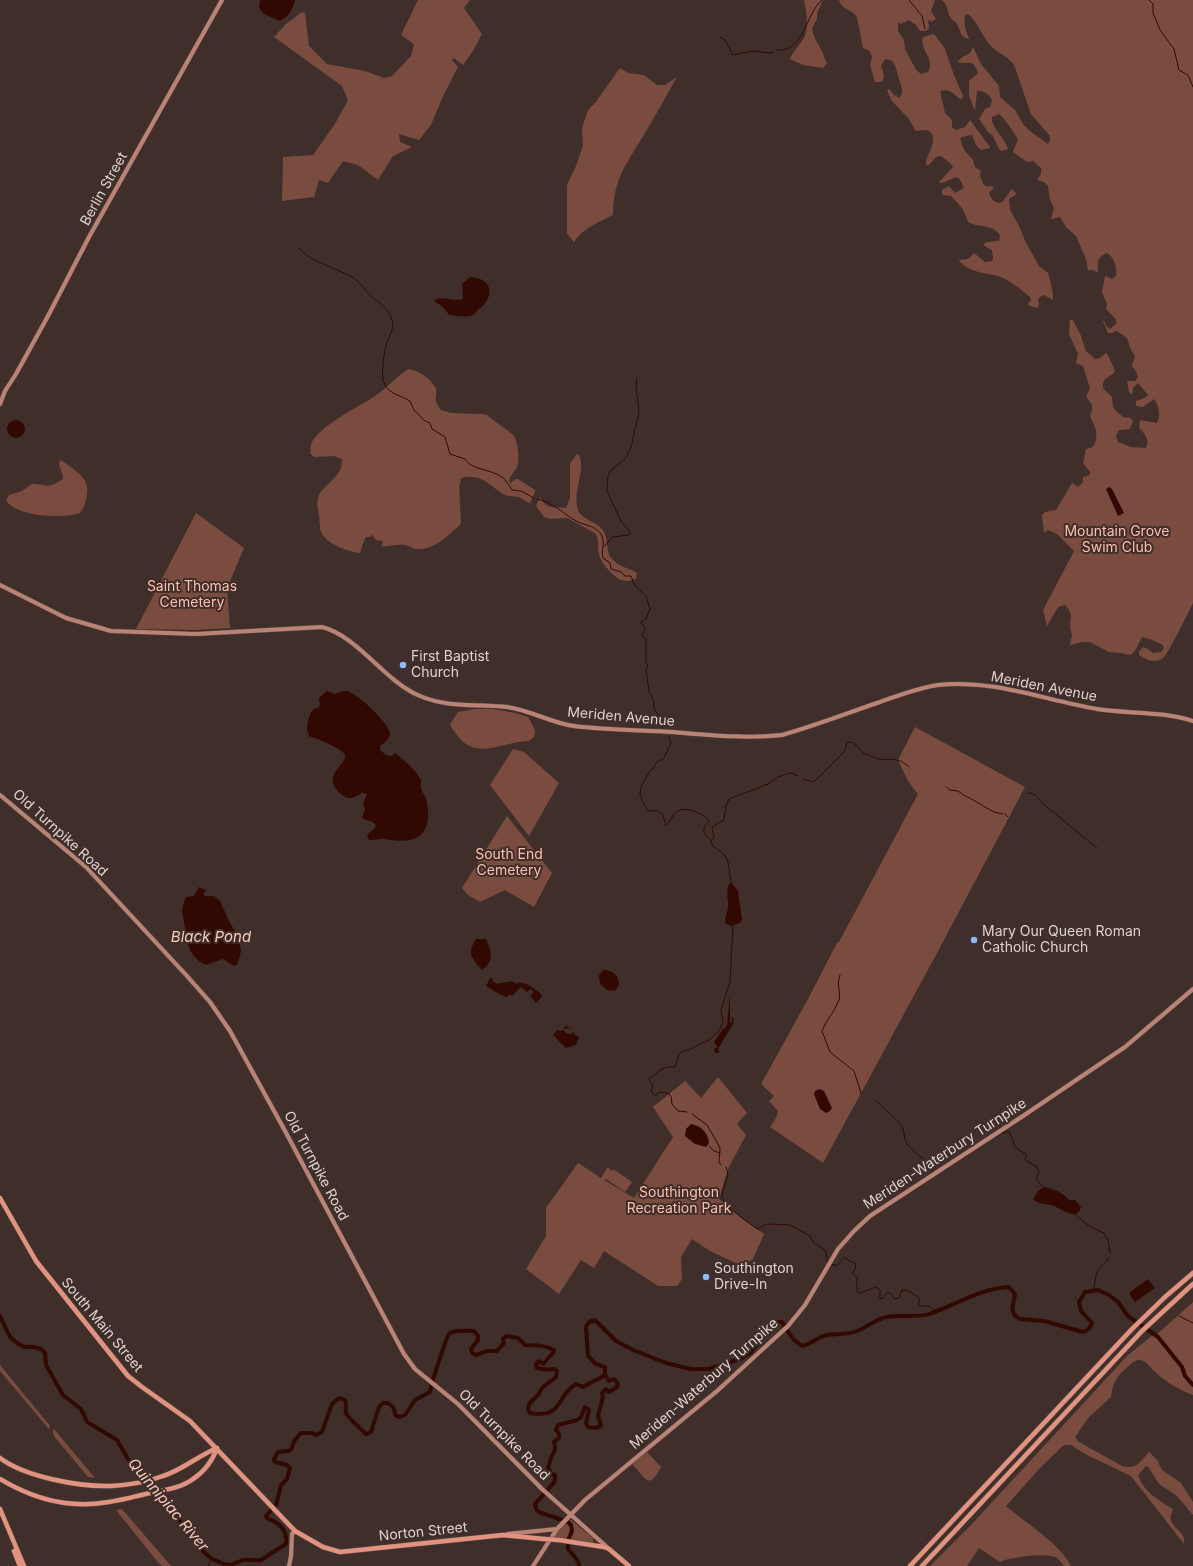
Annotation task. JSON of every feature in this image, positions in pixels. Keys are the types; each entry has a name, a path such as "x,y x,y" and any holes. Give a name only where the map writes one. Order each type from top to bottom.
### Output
{"highway":[{"name":"South Main Street","path":"0,1198 36,1261 128,1376 142,1388 186,1417 295,1531"},
{"path":"910,1566 1144,1316 1193,1273"},
{"path":"922,1566 1139,1334 1193,1285"},
{"path":"0,1458 15,1468 32,1474 79,1483 109,1486 157,1478 174,1472 217,1448"},
{"path":"0,1479 16,1488 45,1499 74,1504 96,1504 121,1500 186,1484 199,1475 209,1463 217,1448"},
{"path":"0,1510 20,1566"},
{"path":"0,1510 24,1566"},
{"name":"Norton Street","path":"295,1531 323,1547 340,1552 503,1535"},
{"path":"503,1535 559,1540 609,1549 629,1566"}],"main road":[{"name":"Berlin Street","path":"0,404 6,389 21,366 94,227 222,0"},
{"name":"Meriden Avenue","path":"0,586 74,621 111,631 196,634 322,627 338,633 402,686 418,695 431,700 452,704 508,707 572,726 728,736 762,737 782,735 909,692 931,686 955,685 1014,690 1098,709 1182,717 1193,721"},
{"name":"Old Turnpike Road","path":"0,795 86,867 210,1002 230,1031 404,1354 415,1369 458,1404 544,1490 568,1517 609,1549"},
{"name":"Meriden-Waterbury Turnpike","path":"533,1566 558,1527 568,1517 635,1458 717,1391 787,1328 805,1305 829,1262 849,1236 870,1216 1125,1047 1193,989"},
{"name":"Norton Street","path":"503,1535 558,1527"},
{"path":"289,1566 295,1531"}],"green space":[{"path":"418,0 470,0 464,8 482,34 473,51 463,65 454,58 452,60 458,67 443,96 431,125 419,140 399,134 400,142 412,147 393,156 378,180 358,165 343,161 328,183 319,180 314,197 282,201 283,157 313,155 335,124 348,100 342,86 274,37 286,24 302,12 305,13 309,46 327,64 365,71 384,78 392,76 411,56 414,44 401,35"},
{"path":"804,0 823,0 817,13 817,19 812,28 827,63 823,68 803,65 790,59 804,38 807,29"},
{"path":"839,0 935,0 931,11 936,19 931,22 929,19 929,28 926,31 920,31 916,25 909,20 901,24 898,22 898,31 904,40 905,49 916,70 921,74 928,72 930,67 929,59 922,42 923,37 934,34 944,47 963,96 962,99 960,99 949,91 940,91 945,113 952,120 952,128 956,130 965,127 970,120 990,147 981,150 976,145 972,135 962,137 960,139 964,150 973,160 975,167 981,171 980,176 984,185 994,187 989,193 993,200 1000,203 1012,189 1017,194 1009,199 1010,210 1039,266 1048,273 1053,300 1044,295 1038,299 1038,308 1030,306 1028,304 1031,300 1030,297 1010,282 1002,277 968,268 960,262 959,260 968,259 974,253 985,262 992,261 992,250 983,245 986,242 999,241 1000,235 989,227 968,222 960,205 951,196 942,195 942,190 949,186 955,193 964,188 962,182 955,178 945,182 939,182 953,167 941,156 936,157 929,165 926,165 933,143 932,134 928,130 916,131 908,118 891,100 887,90 889,89 899,98 902,94 902,89 895,65 891,60 885,59 881,66 884,74 883,80 881,82 875,82 870,65 872,57 870,51 863,48 857,17 845,8"},
{"name":"Mountain Grove Swim Club","path":"942,0 1193,0 1193,603 1178,633 1162,659 1155,661 1139,655 1139,652 1143,647 1153,653 1161,652 1164,648 1163,645 1142,637 1136,649 1132,654 1128,655 1109,652 1090,642 1070,645 1072,635 1070,627 1071,616 1065,605 1058,607 1047,626 1043,610 1074,551 1057,534 1048,530 1044,533 1042,515 1045,512 1056,510 1072,483 1078,487 1083,482 1083,477 1090,475 1090,472 1083,463 1086,449 1093,447 1096,439 1096,431 1090,416 1092,406 1086,397 1090,388 1083,366 1076,363 1078,354 1069,334 1070,320 1073,320 1086,351 1095,359 1100,358 1106,353 1115,371 1105,379 1103,388 1112,397 1113,407 1117,412 1123,417 1131,418 1133,422 1130,429 1119,430 1116,436 1118,442 1131,447 1146,448 1147,440 1139,428 1140,420 1157,423 1159,411 1154,399 1143,407 1136,406 1136,401 1145,398 1148,395 1138,383 1133,388 1132,395 1129,392 1127,381 1135,381 1138,377 1132,366 1135,356 1131,350 1127,338 1117,331 1108,333 1103,322 1104,321 1106,326 1110,329 1117,323 1115,318 1106,309 1107,304 1102,292 1105,276 1112,279 1116,276 1114,260 1107,253 1099,258 1098,273 1093,270 1088,270 1086,259 1076,236 1066,227 1060,217 1051,219 1054,208 1050,200 1048,186 1044,182 1037,180 1041,174 1041,168 1033,161 1027,162 1013,152 1018,139 999,114 992,117 992,121 1008,149 1002,151 999,149 993,136 988,132 979,119 985,109 990,107 992,100 986,93 977,91 975,110 974,109 969,95 969,81 978,73 974,65 970,63 958,62 961,58 970,53 973,47 981,64 999,86 1000,97 1015,110 1023,124 1030,131 1048,144 1050,141 1050,136 1031,114 1014,65 1009,59 990,45 974,20 968,14 965,15 965,21 969,38 963,37 957,24 950,17 947,7"},
{"path":"620,68 628,73 644,75 657,85 665,85 677,77 622,172 615,191 613,215 587,229 574,242 567,233 567,185 583,146 582,128 588,110 595,103"},
{"path":"408,369 420,373 431,382 436,389 436,402 441,410 451,413 487,415 512,434 517,446 518,461 515,471 509,481 511,483 515,479 518,479 535,490 535,492 530,503 519,497 505,495 479,478 461,478 459,487 460,525 435,545 423,549 414,549 405,545 381,546 383,541 376,540 371,534 371,537 366,537 360,553 350,551 329,541 322,534 317,503 322,490 334,479 340,470 342,459 334,456 314,457 310,453 311,444 322,430 349,411 384,390 399,375"},
{"path":"577,454 579,455 581,461 577,496 578,510 582,516 602,529 606,536 610,556 618,564 637,573 636,579 623,581 610,572 600,558 595,533 567,518 550,519 544,517 536,506 540,497 548,506 566,508 570,498 570,464"},
{"path":"60,460 79,473 87,486 84,506 80,513 63,516 40,515 19,510 11,506 6,500 9,495 22,491 32,484 48,486 63,479 59,464"},
{"name":"Saint Thomas Cemetery","path":"196,513 244,548 227,588 230,628 194,630 136,629"},
{"path":"475,709 493,709 528,717 535,730 534,737 529,741 481,749 464,743 450,724 458,712"},
{"path":"915,727 1025,787 823,1163 770,1127 776,1118 778,1111 769,1101 774,1096 761,1084 918,794 908,781 898,760"},
{"path":"513,749 524,752 559,783 529,836 490,785"},
{"name":"South End Cemetery","path":"507,816 552,873 534,907 505,890 480,902 468,895 462,888"},
{"name":"Southington Recreation Park","path":"718,1077 747,1113 737,1124 746,1135 728,1169 719,1199 741,1218 764,1234 753,1259 742,1266 710,1251 692,1239 681,1257 682,1279 677,1286 658,1286 604,1251 594,1268 581,1260 559,1294 526,1269 546,1236 546,1208 578,1163 601,1178 608,1167 611,1171 613,1169 632,1182 625,1192 606,1179 604,1180 634,1198 673,1137 653,1107 685,1081 701,1098"},
{"path":"1193,1302 1193,1395 1182,1391 1167,1382 1143,1361 1137,1360 1121,1373 1113,1385 1111,1397 1089,1417 1075,1437 1079,1442 1122,1466 1135,1466 1149,1452 1157,1460 1162,1470 1181,1483 1193,1502 1193,1515 1176,1495 1159,1484 1149,1468 1146,1466 1138,1475 1143,1486 1147,1490 1173,1510 1171,1521 1183,1535 1184,1544 1131,1476 1087,1455 1071,1445 1064,1445 1041,1467 1006,1506 1050,1541 1071,1566 1064,1566 1059,1559 1043,1555 1019,1557 1000,1562 979,1548 967,1566 930,1566 970,1526 1128,1355 1153,1335 1155,1336"},
{"path":"0,1365 50,1426 49,1429 0,1371"},
{"path":"54,1429 95,1478 88,1477 54,1436"},
{"path":"646,1451 661,1467 651,1480 645,1478 633,1465 633,1462"},
{"path":"122,1509 171,1566 162,1566 157,1561 116,1510"},
{"path":"568,1520 571,1520 593,1538 593,1543 553,1537"}],"water":[{"path":"260,0 295,1 288,15 280,21 264,14 259,8"},
{"path":"470,277 478,278 488,285 489,295 487,300 484,305 471,316 449,315 443,307 434,301 440,298 455,300 463,299 462,284"},
{"path":"12,420 20,420 25,425 23,436 20,438 12,438 7,433 7,425"},
{"path":"1109,487 1112,489 1124,513 1118,516 1106,489"},
{"path":"327,691 335,694 342,691 347,691 365,703 389,729 390,734 387,740 380,746 380,750 386,755 392,756 395,753 410,765 419,776 421,781 421,789 427,801 428,815 427,824 424,831 419,836 405,841 382,839 369,840 367,837 376,825 362,817 365,810 363,804 367,794 362,793 354,798 348,798 342,795 335,788 333,783 334,774 344,761 345,755 335,747 309,736 307,731 308,720 313,710 318,708 320,704 319,698"},
{"path":"731,882 738,891 742,919 740,923 731,926 726,924 725,920 728,908 728,888"},
{"name":"Black Pond","path":"199,887 206,890 203,894 205,896 214,896 220,901 235,931 241,949 237,965 234,966 223,959 206,965 200,962 190,950 183,916 183,905 186,897 194,896"},
{"path":"476,939 486,939 491,956 489,963 482,970 473,959 471,952"},
{"path":"603,970 610,971 617,976 619,985 615,991 607,990 600,984 599,975"},
{"path":"490,978 499,984 514,982 517,984 519,982 529,985 541,994 542,997 536,1003 530,996 534,992 530,989 527,992 521,987 512,996 510,994 507,997 501,995 486,986"},
{"path":"730,993 730,1022 732,1023 732,1016 734,1020 718,1049 719,1053 716,1053 714,1051 715,1048 718,1047 714,1042 722,1030 727,1026"},
{"path":"557,1030 563,1030 568,1034 572,1034 573,1031 574,1034 579,1037 576,1045 566,1048 553,1035"},
{"path":"820,1089 824,1091 832,1108 826,1113 820,1109 814,1094 815,1091"},
{"path":"691,1124 698,1126 706,1133 709,1143 706,1147 695,1144 685,1136 686,1129"},
{"path":"1044,1187 1061,1193 1069,1200 1075,1200 1081,1207 1079,1211 1076,1214 1073,1214 1054,1206 1035,1201 1033,1199 1038,1191"},
{"path":"1148,1279 1155,1288 1135,1302 1130,1295 1130,1292"}],"waterway":[{"path":"777,50 786,49 799,39 816,6 822,0"},
{"path":"909,0 922,16 925,29"},
{"path":"1149,0 1153,4 1153,13 1160,30 1174,49 1179,70 1188,75 1193,87"},
{"path":"720,37 725,40 733,55 752,51 773,52"},
{"path":"299,248 317,261 355,279 389,313 393,325 386,346 383,370 384,381 387,388 393,393 410,401 414,410 425,421 430,423 432,429 445,437 450,454 465,459 468,463 476,467 497,474 509,484 512,490 521,491 534,498"},
{"path":"604,547 612,537 629,535 631,533 621,521 607,491 608,476 610,471 625,459 631,447 639,412 636,386 637,378"},
{"path":"537,499 549,503 578,522 597,530 603,539 603,558 610,563 611,569 621,572 625,576 631,576 635,586 646,596 650,609 646,619 641,622 645,629 642,636 646,638 646,662 648,665 646,669 649,692 653,698 654,708 663,729"},
{"path":"669,737 671,742 664,758 659,760 642,785 640,793 642,800 647,810 661,813 666,825 676,812 686,809 699,813 707,818 709,821 704,827 704,833 713,846 725,855 728,862 731,882"},
{"path":"803,779 812,782 816,780 845,751 847,742 855,744 865,754 877,759 895,760 904,763 909,767"},
{"path":"711,841 714,837 712,827 724,820 726,806 729,799 768,784 776,778 786,774 792,773 798,776"},
{"path":"946,787 950,790 958,791 965,796"},
{"path":"1028,793 1034,794 1042,803 1097,848"},
{"path":"966,796 982,805"},
{"path":"983,806 994,812 1003,814"},
{"path":"1005,814 1008,817"},
{"path":"687,1112 678,1111 672,1104 671,1096 668,1093 659,1092 656,1095 653,1094 651,1091 653,1086 649,1079 666,1067 675,1067 681,1052 709,1040 719,1031 723,1021 721,1010 730,982 733,925"},
{"path":"840,975 838,982 839,1000 822,1031 830,1052 854,1071 861,1093"},
{"path":"876,1101 900,1123 908,1145 931,1167 933,1171"},
{"path":"692,1114 707,1125 717,1142 720,1148 719,1162 721,1165"},
{"path":"1002,1133 1009,1131 1015,1147 1027,1155 1025,1160 1037,1167 1039,1172 1036,1179 1044,1188"},
{"path":"709,1146 714,1151 720,1153"},
{"path":"942,1171 969,1154"},
{"path":"726,1167 728,1174 722,1194 723,1200 732,1210 757,1229 767,1224 790,1225 810,1236 814,1243 826,1251 827,1260 829,1262"},
{"path":"1074,1213 1088,1225 1104,1233 1108,1240 1110,1253"},
{"path":"831,1264 837,1266 844,1257 855,1263 856,1268 852,1273 858,1278 856,1284 858,1293 876,1287 880,1290 880,1299 883,1298 888,1292 894,1299 899,1298 902,1290 905,1290 920,1299 918,1304 919,1306 928,1306 937,1311"},
{"path":"1094,1290 1097,1272 1108,1258"},
{"name":"Quinnipiac River","path":"0,1316 10,1337 17,1343 24,1347 41,1349 45,1353 46,1365 63,1395 81,1409 87,1422 117,1440 128,1459 149,1481 204,1552 212,1559 230,1565 243,1560 261,1560 286,1544 286,1535 282,1528 266,1516 276,1505 281,1485 287,1479 290,1468 287,1465 275,1462 274,1459 278,1452 289,1451 292,1448 294,1441 301,1433 311,1433 316,1435 322,1432 332,1404 339,1398 345,1400 347,1415 366,1434 371,1432 379,1407 383,1403 388,1403 393,1407 396,1416 400,1417 405,1415 415,1400 430,1392 435,1372 449,1334 454,1331 474,1331 478,1336 478,1340 471,1349 472,1353 476,1355 487,1351 497,1351 504,1343 503,1339 506,1336 518,1338 525,1345 544,1346 554,1350 543,1364 539,1361 536,1364 537,1368 546,1370 555,1369 557,1371 556,1377 543,1387 538,1395 529,1404 528,1409 530,1413 541,1414 549,1413 554,1409 565,1394 576,1384 583,1387 605,1375 605,1367 596,1364 588,1356 586,1327 589,1322 595,1320 616,1341 633,1350 666,1363 691,1369 709,1369 740,1359 751,1352 764,1333 775,1322 782,1322 793,1339 802,1346 830,1334 851,1333 858,1331 882,1318 893,1316 927,1315 979,1293 1009,1287 1015,1294 1013,1311 1016,1317 1020,1319 1044,1321 1083,1332 1089,1329 1092,1323 1081,1311 1079,1302 1085,1292 1098,1290 1109,1295 1118,1302 1128,1316 1158,1337 1182,1367 1185,1376 1193,1385"},
{"path":"1179,1316 1193,1323"},
{"path":"569,1538 572,1531 571,1525 568,1522 539,1512 536,1509 535,1504 555,1481 555,1475 552,1474 548,1468 555,1450 554,1442 559,1438 559,1434 556,1430 558,1425 577,1420 581,1417 585,1407 589,1410 586,1423 588,1427 594,1428 601,1425 598,1416 603,1397 602,1393 606,1389 609,1392 617,1387 618,1384 614,1379 609,1381 605,1375"},
{"path":"568,1545 568,1549 577,1559 579,1566"},
{"path":"208,1566 212,1559"}],"place":[{"name":"First Baptist Church","path":"403,665"},
{"name":"Mary Our Queen Roman Catholic Church","path":"974,940"},
{"name":"Southington Drive-In","path":"706,1277"}]}
